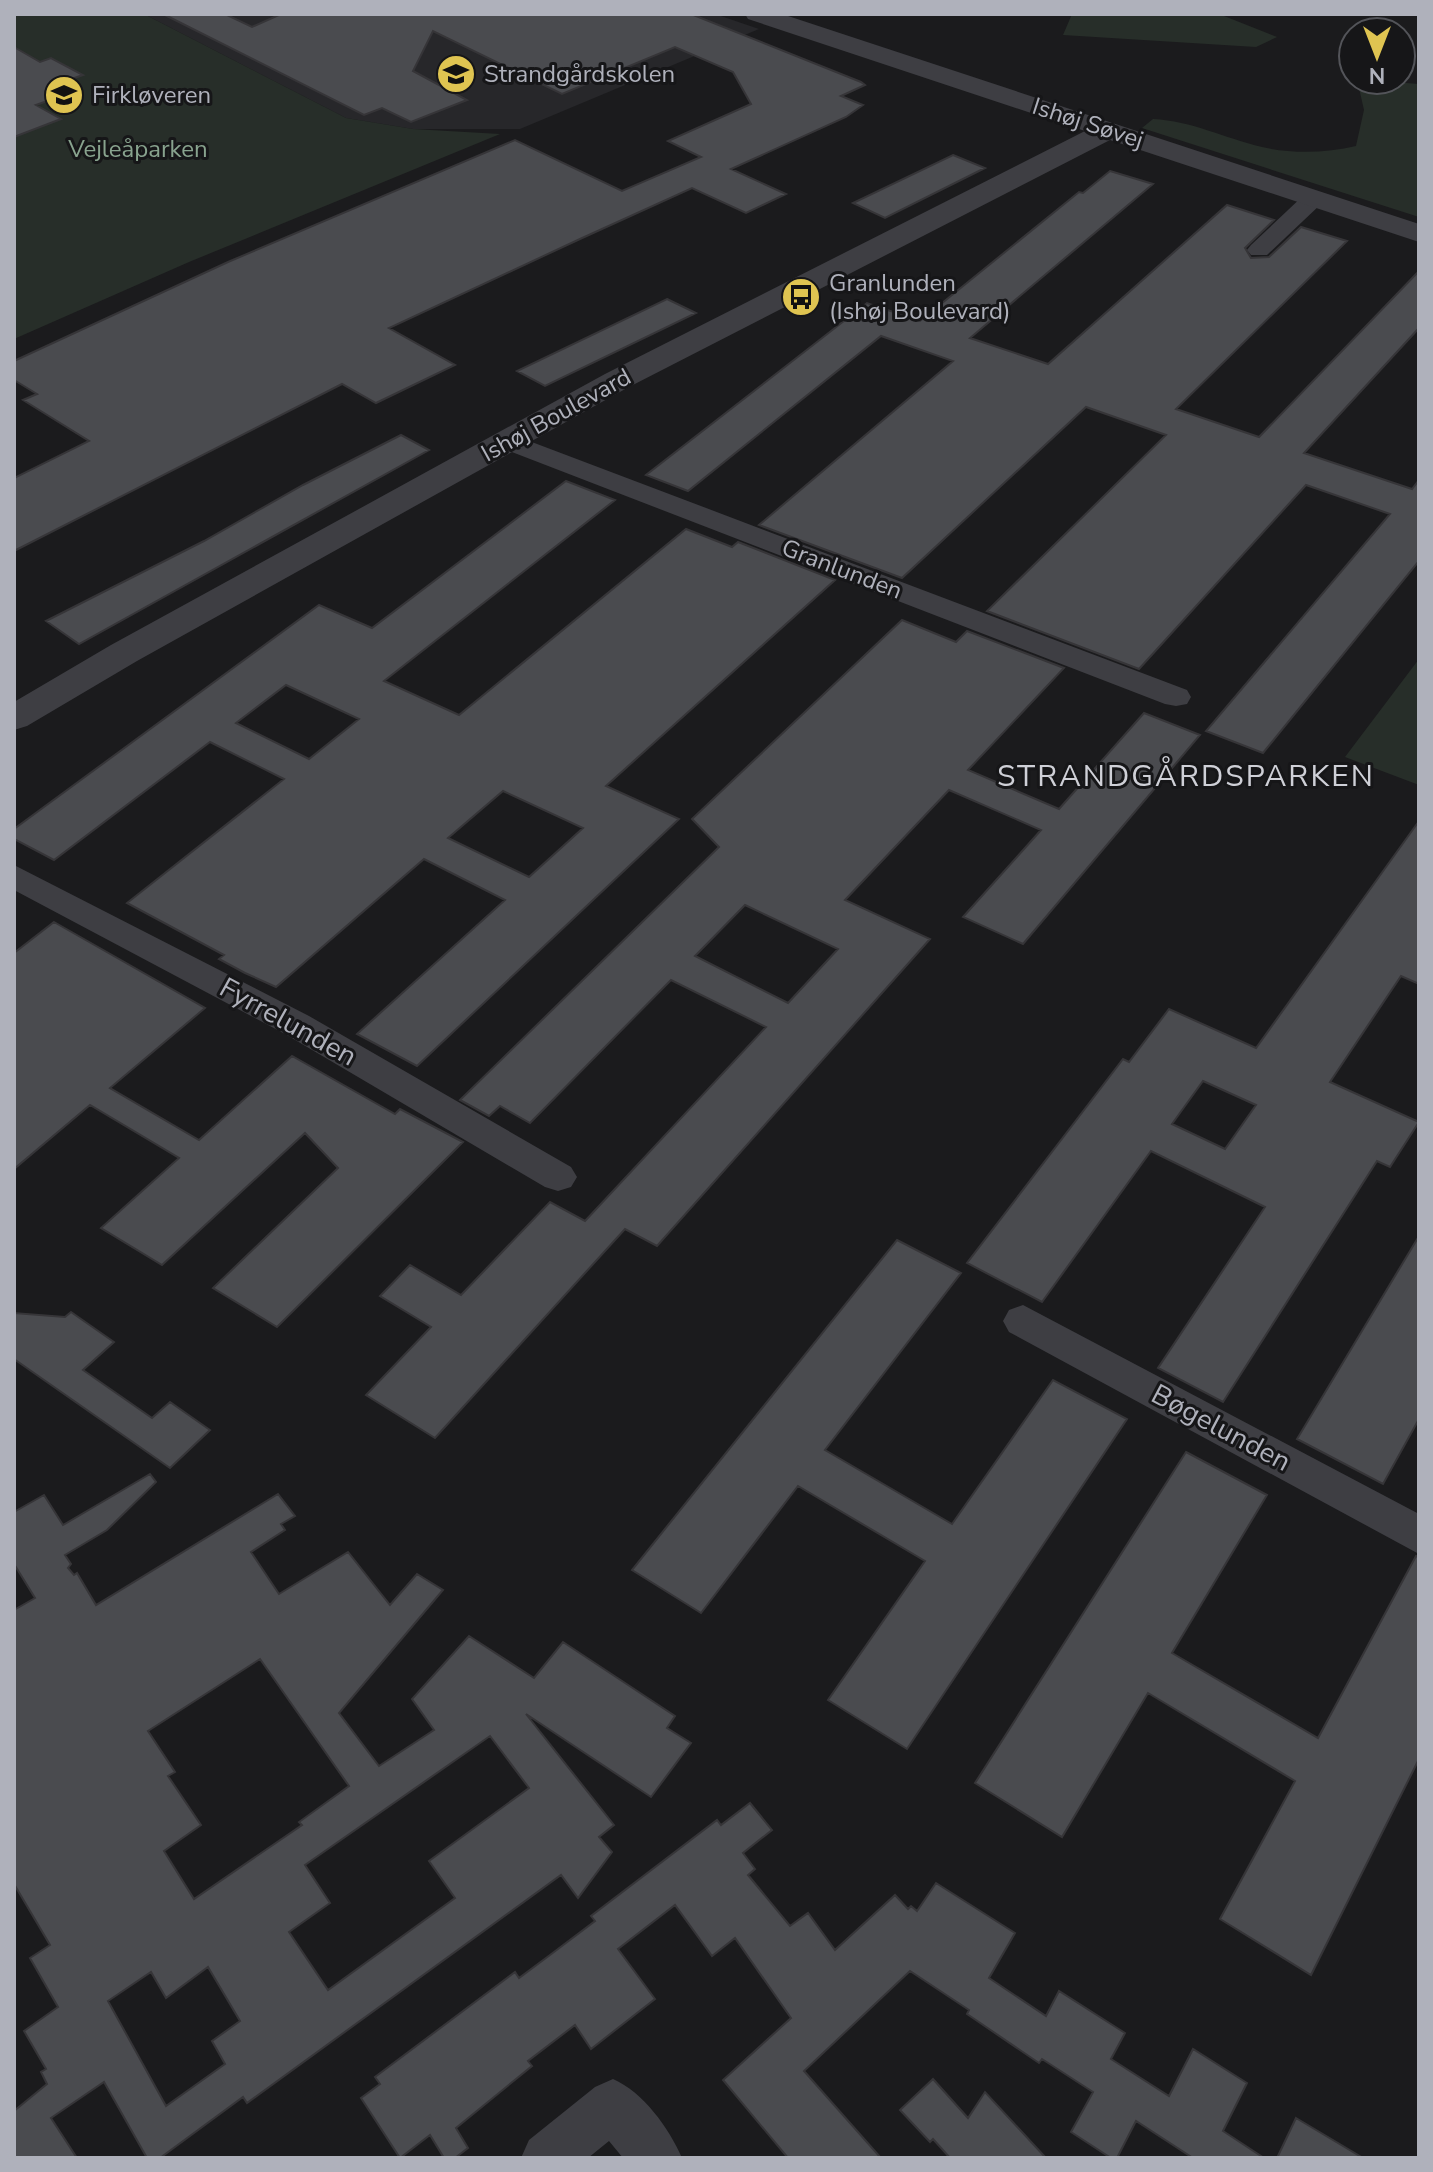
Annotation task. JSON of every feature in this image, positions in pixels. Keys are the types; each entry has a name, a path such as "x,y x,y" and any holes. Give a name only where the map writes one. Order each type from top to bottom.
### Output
{"street":[{"name":"Ishøj Søvej","path":"757,14 1419,233"},
{"name":"Ishøj Boulevard","path":"14,718 124,653 644,367 1108,130"},
{"path":"1259,250 1313,199"},
{"name":"Granlunden","path":"508,441 1176,697"},
{"name":"Fyrrelunden","path":"14,876 297,1025 558,1177"},
{"name":"Bøgelunden","path":"1023,1321 1419,1535"},
{"path":"547,2158 613,2105 656,2158"}],"shaded area":[{"name":"Strandgårdskolen","path":"144,14 715,14 759,29 520,129 413,129 346,118"}],"green space":[{"name":"Vejleåparken","path":"14,14 144,14 346,118 413,129 500,134 189,262 14,339"},
{"path":"1072,14 1219,14 1277,37 1256,47 1063,35"},
{"path":"1419,84 1419,217 1142,128 1153,119 1167,120 1273,149 1309,152 1356,146 1364,110 1361,96 1417,96"},
{"path":"1419,659 1419,785 1345,757"}],"building":[{"path":"163,14 225,14 252,27 281,14 691,14 861,82 865,85 841,96 863,105 846,117 731,169 786,194 746,213 692,188 580,239 389,328 455,365 376,403 342,384 14,551 14,478 89,441 23,400 37,394 14,380 14,361 228,262 515,140 622,191 701,157 668,141 751,104 733,72 675,47 562,94 433,31 413,71 467,100 411,122 382,108 364,115"},
{"path":"14,47 40,62 51,58 83,75 63,82 78,90 36,105 61,119 14,137"},
{"path":"953,155 985,168 885,218 853,203"},
{"path":"1110,171 1153,184 970,338 1048,364 1227,205 1274,220 1245,248 1251,258 1269,257 1301,227 1347,241 1176,409 1259,437 1419,271 1419,328 1304,453 1412,489 1419,480 1419,561 1263,753 1206,731 1390,514 1306,485 1139,669 987,611 1166,435 1086,407 902,578 759,525 953,361 881,336 688,491 646,475 867,303 920,321 1079,192 1083,193"},
{"path":"667,299 696,313 545,386 517,371"},
{"path":"401,435 429,450 79,644 46,621 204,541 303,485"},
{"path":"566,481 615,500 384,681 459,715 686,529 732,547 738,542 835,580 606,786 679,819 417,1066 357,1034 505,900 424,859 276,987 245,973 219,959 224,955 127,903 284,779 210,742 54,860 14,839 14,829 319,605 372,628","holes":["286,685 359,719 309,759 236,723","503,791 583,828 529,877 448,838"]},
{"path":"902,620 956,642 967,631 1064,668 968,770 1059,809 1144,713 1200,735 1023,944 963,917 1041,830 949,790 845,900 930,939 657,1246 625,1229 435,1438 366,1395 431,1327 380,1296 410,1265 461,1295 550,1202 585,1221 766,1027 671,980 530,1123 500,1106 489,1116 460,1100 719,847 692,819","holes":["745,905 838,949 788,1003 695,956"]},
{"path":"1419,821 1419,984 1401,976 1330,1082 1419,1122 1390,1167 1377,1161 1223,1402 1158,1368 1265,1207 1151,1151 1042,1302 967,1263 1123,1059 1129,1062 1169,1009 1256,1048","holes":["1203,1081 1256,1105 1225,1149 1172,1124"]},
{"path":"54,922 205,1008 110,1088 199,1140 292,1056 395,1114 400,1109 463,1142 277,1327 213,1288 338,1168 305,1133 162,1265 101,1228 179,1158 90,1105 14,1169 14,953"},
{"path":"1419,1236 1419,1419 1383,1484 1297,1439"},
{"path":"897,1240 961,1273 825,1450 952,1524 1053,1380 1127,1419 907,1749 828,1700 925,1561 798,1486 701,1613 632,1570"},
{"path":"71,1312 114,1342 83,1370 152,1418 170,1402 210,1430 170,1468 14,1359 14,1313 65,1317"},
{"path":"1186,1452 1267,1495 1172,1653 1318,1738 1416,1556 1419,1557 1419,1759 1311,1975 1220,1919 1295,1781 1148,1693 1062,1837 975,1783"},
{"path":"150,1474 156,1482 107,1530 65,1555 71,1564 68,1568 74,1575 77,1573 96,1605 278,1494 295,1516 281,1524 285,1530 251,1552 279,1594 348,1552 390,1605 417,1574 443,1590 339,1713 379,1766 434,1730 412,1699 469,1636 534,1678 563,1642 675,1716 667,1728 691,1743 651,1797 526,1714 614,1825 599,1837 612,1852 578,1898 561,1875 247,2103 243,2097 160,2158 147,2158 104,2082 51,2118 77,2158 14,2158 14,2111 47,2084 41,2072 46,2069 24,2031 58,2007 30,1958 50,1945 14,1884 14,1610 35,1598 14,1564 14,1512 44,1495 63,1525","holes":["260,1659 349,1786 299,1822 302,1825 194,1899 164,1851 201,1825 168,1776 175,1772 148,1731","490,1736 529,1788 429,1861 455,1898 328,1990 289,1932 330,1903 305,1865","208,1967 240,2021 212,2041 225,2064 166,2106 108,2001 151,1972 166,1998"]},
{"path":"750,1803 772,1830 743,1853 755,1869 748,1875 790,1926 808,1913 835,1950 895,1895 908,1909 911,1906 917,1911 936,1883 1015,1933 989,1978 1046,2016 1059,1991 1125,2033 1111,2059 1169,2096 1193,2049 1247,2083 1223,2131 1264,2158 1193,2158 1136,2121 1117,2158 1111,2158 1071,2132 1093,2092 1042,2059 1039,2063 967,2014 969,2010 910,1971 804,2071 881,2158 788,2158 723,2080 791,2018 735,1938 712,1956 675,1905 618,1949 655,1999 591,2049 575,2025 528,2061 532,2066 456,2128 468,2148 455,2158 444,2158 430,2135 400,2158 361,2098 380,2084 375,2077 515,1972 519,1978 550,1955 595,1921 591,1916 717,1820 721,1825"},
{"path":"933,2079 968,2118 985,2092 1046,2158 950,2158 900,2110"},
{"path":"1296,2118 1363,2158 1277,2158"}],"place":[{"name":"Strandgårdskolen","path":"456,74"},
{"name":"Firkløveren","path":"64,95"},
{"name":"Granlunden (Ishøj Boulevard)","path":"801,297"}],"district":[{"name":"STRANDGÅRDSPARKEN","path":"1186,776"}]}
